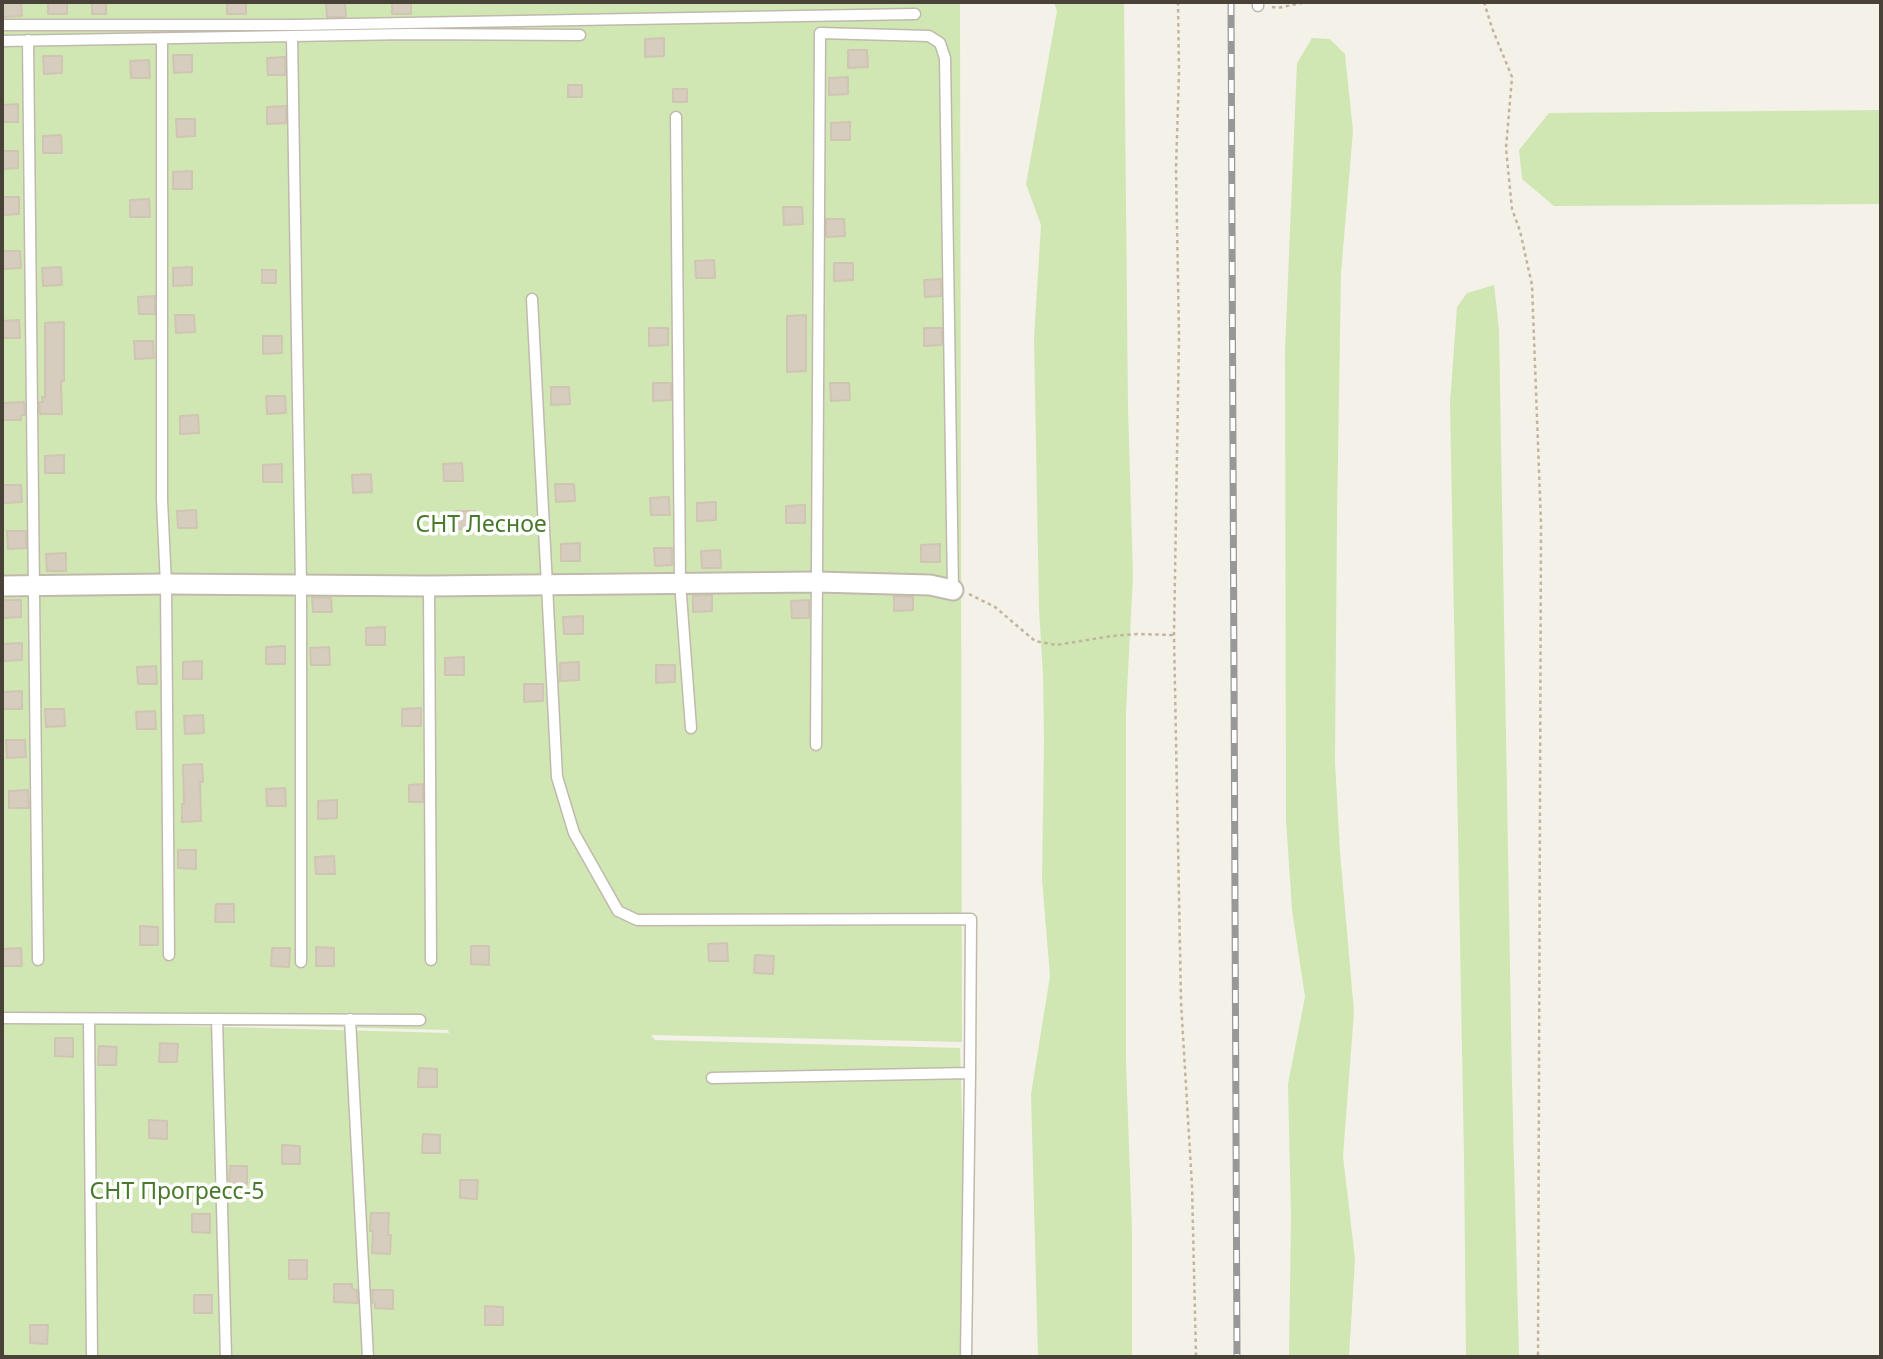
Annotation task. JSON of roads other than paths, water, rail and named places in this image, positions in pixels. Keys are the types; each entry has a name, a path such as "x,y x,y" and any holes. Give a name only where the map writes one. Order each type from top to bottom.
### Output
{"street":[{"path":"2,586 817,582 930,584 953,590"}],"lane":[{"path":"2,25 294,24 915,14"},
{"path":"816,745 820,33 929,36 940,43 945,58 953,590"},
{"path":"2,41 408,34 580,35"},
{"path":"292,37 301,585 301,961"},
{"path":"162,39 162,500 166,584 169,955"},
{"path":"28,40 38,960"},
{"path":"676,117 680,582 691,727"},
{"path":"532,299 557,777 574,833 618,911 638,920 971,919 966,1357"},
{"path":"429,586 431,960"},
{"path":"2,1018 420,1020"},
{"path":"89,1019 92,1357"},
{"path":"217,1019 226,1357"},
{"path":"350,1019 368,1357"},
{"path":"712,1078 970,1073"}],"railway":[{"path":"1231,2 1237,1357"}],"park label":[{"name":"СНТ Лесное","path":"481,525"},
{"name":"СНТ Прогресс-5","path":"177,1192"}]}
